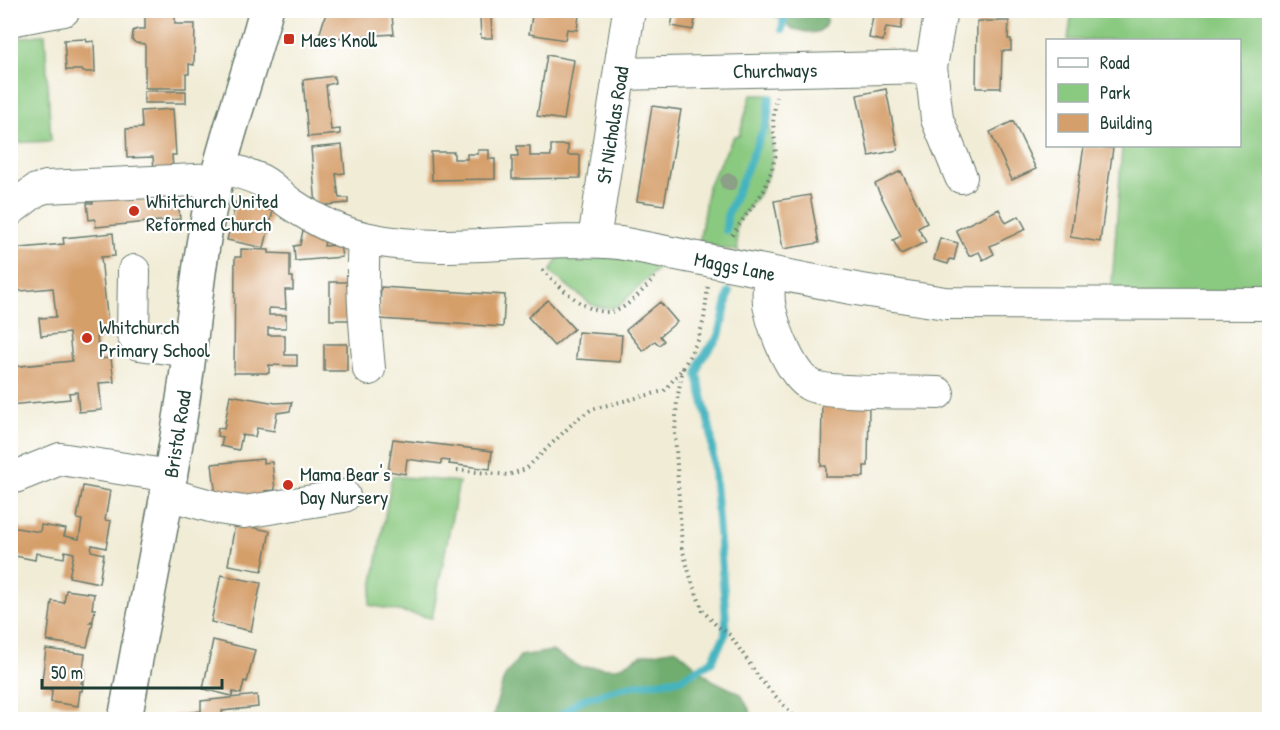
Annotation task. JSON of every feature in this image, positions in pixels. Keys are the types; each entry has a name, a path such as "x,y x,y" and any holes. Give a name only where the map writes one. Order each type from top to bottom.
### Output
{"highway":[{"name":"Bristol Road","path":"125,720 169,485 201,252 218,172 263,11"}],"street":[{"path":"10,20 64,10"},
{"name":"St Nicholas Road","path":"594,240 629,10"},
{"path":"941,10 931,67 937,119 961,177"},
{"name":"Churchways","path":"620,74 931,67"},
{"path":"10,210 36,190 46,187 218,172"},
{"name":"Maggs Lane","path":"218,172 263,182 291,204 317,219 364,238 415,246 512,245 594,240 658,249 681,256 856,289 945,303 1269,304"},
{"path":"364,238 364,317 369,369"},
{"path":"134,271 133,335 139,344 189,351"},
{"path":"770,272 769,307 777,334 795,371 811,386 842,390 939,393"},
{"path":"10,479 60,459 169,485 218,508 244,512 344,496"}],"path":[{"path":"457,470 508,475 526,469 576,420 592,409 664,391 683,368 698,340 711,261"},
{"path":"683,368 677,400 675,433 682,548 703,611 717,626 730,635 760,679 797,720"}],"green space":[{"path":"768,11 825,11 826,20 821,30 807,32 792,29"},
{"path":"1072,11 1269,11 1269,296 1111,298 1122,148 1117,147 1241,147 1241,39 1068,39"},
{"path":"45,34 51,141 11,143 11,39"},
{"path":"751,95 773,95 770,130 773,151 770,170 759,194 736,225 738,251 699,244 708,186 734,136 739,136"},
{"path":"559,256 668,259 619,306 606,308 592,305 550,272"},
{"path":"392,476 459,482 432,618 369,605"},
{"path":"676,649 712,680 741,694 754,719 492,719 504,678 520,656 552,651 580,667 618,668 642,655"}],"building":[{"path":"327,10 402,10 402,16 392,16 394,34 318,39"},
{"path":"533,10 576,10 576,15 579,15 577,30 567,29 565,40 529,34"},
{"path":"666,10 697,10 693,30 671,26 674,13"},
{"path":"874,10 904,10 901,29 886,27 883,41 869,38"},
{"path":"145,12 175,13 175,24 195,24 194,65 189,64 186,88 145,88 145,44 132,40 133,31 145,29"},
{"path":"491,16 492,38 481,38 480,17"},
{"path":"977,21 1009,21 1008,39 1011,39 1011,51 1002,51 1001,88 976,88"},
{"path":"86,39 87,42 94,41 95,72 66,70 64,40"},
{"path":"547,55 574,60 564,120 537,116"},
{"path":"334,76 335,83 326,85 331,130 340,129 340,134 308,137 303,80"},
{"path":"886,89 898,150 869,156 857,95"},
{"path":"144,91 186,91 186,103 144,103"},
{"path":"652,106 681,110 664,205 637,201"},
{"path":"173,109 176,155 172,155 173,169 154,170 153,157 127,158 126,129 142,128 141,111"},
{"path":"1013,121 1036,169 1012,180 990,132"},
{"path":"342,145 345,173 336,174 339,198 348,198 348,203 316,206 311,148"},
{"path":"551,145 568,145 568,155 580,155 580,178 512,179 512,156 518,156 517,146 530,146 530,156 551,156"},
{"path":"1084,147 1113,148 1100,242 1070,237"},
{"path":"478,150 489,150 489,159 495,159 495,179 432,180 431,152 454,152 454,159 467,159 467,154 478,154"},
{"path":"901,171 927,223 918,228 926,242 901,254 893,240 901,236 875,184"},
{"name":"Whitchurch United Reformed Church","path":"174,189 175,198 178,198 180,219 96,227 95,219 89,220 87,203 93,203 92,192"},
{"path":"810,195 819,243 783,249 774,201"},
{"path":"236,202 273,211 264,248 227,240"},
{"path":"999,209 1006,223 1019,216 1026,229 990,246 994,254 983,260 979,252 969,256 956,230"},
{"path":"304,225 326,233 324,246 340,245 342,257 295,261 294,246 300,245"},
{"path":"113,233 115,256 101,257 109,335 97,336 99,359 111,358 114,382 99,383 102,410 79,412 77,392 69,393 70,399 10,405 10,367 72,361 69,333 41,336 39,318 56,317 53,288 10,292 10,249 64,244 63,238"},
{"path":"940,238 958,243 954,260 950,259 948,264 934,260"},
{"path":"241,249 269,250 269,253 290,254 290,277 293,277 293,290 285,290 286,309 269,308 269,315 286,315 286,328 268,328 268,335 285,335 285,355 297,355 297,366 269,365 269,373 234,373 235,257 241,257"},
{"path":"330,282 352,282 352,320 330,320"},
{"path":"381,287 505,295 503,327 379,319"},
{"path":"548,300 574,329 554,346 528,317"},
{"path":"660,302 677,322 660,336 664,341 659,345 655,341 643,351 626,330"},
{"path":"578,332 622,335 620,362 576,359"},
{"path":"324,344 347,344 347,371 324,371"},
{"path":"230,395 276,403 292,402 290,411 277,413 274,431 257,428 255,437 242,435 239,450 221,446 223,437 217,436 218,428 224,429"},
{"path":"822,403 869,403 868,466 864,466 864,477 826,477 826,466 821,466"},
{"path":"393,439 492,451 490,469 449,464 450,461 441,460 441,464 407,459 405,474 388,471"},
{"path":"263,459 263,463 272,462 275,490 265,491 266,497 216,497 212,464"},
{"path":"83,486 110,491 105,520 111,521 106,548 92,545 91,551 104,554 99,583 69,577 74,553 65,551 64,558 36,553 35,560 10,555 10,527 40,532 41,525 66,529 64,536 79,539 82,520 77,519"},
{"path":"235,524 270,531 262,571 228,565"},
{"path":"221,575 261,583 251,631 211,622"},
{"path":"66,590 94,594 92,609 95,609 93,620 90,622 93,622 87,647 47,641 52,601 64,603"},
{"path":"213,640 255,650 247,682 244,681 241,694 233,692 232,696 203,689"},
{"path":"46,649 85,654 84,681 81,683 83,683 82,691 80,691 78,706 51,702 52,690 41,689"},
{"path":"257,695 258,707 222,711 223,720 173,720 172,715 201,711 201,701"}],"waterway":[{"path":"782,29 786,10"},
{"path":"726,230 727,216 767,121 770,98"},
{"path":"554,720 581,700 628,686 681,679 712,661 725,635 726,619 711,433 697,375 700,361 719,336 729,292"}],"place":[{"name":"Maes Knoll","path":"289,39"},
{"name":"Whitchurch United Reformed Church","path":"134,211"},
{"name":"Whitchurch Primary School","path":"87,338"},
{"name":"Mama Bear's Day Nursery","path":"288,485"}]}
